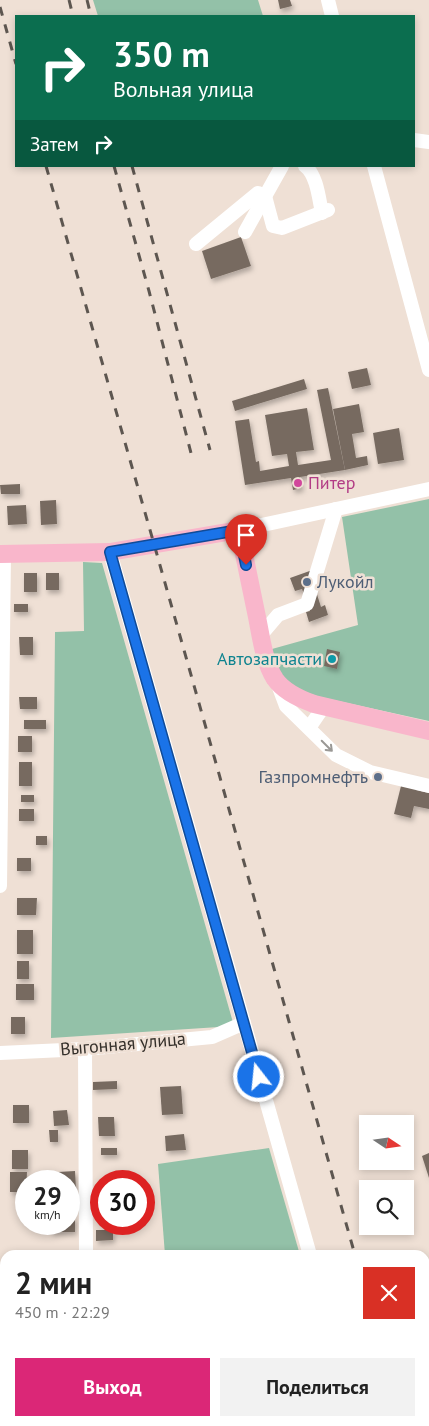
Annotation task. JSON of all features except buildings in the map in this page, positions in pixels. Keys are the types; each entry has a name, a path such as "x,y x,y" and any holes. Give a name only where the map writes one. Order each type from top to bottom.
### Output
{"main road":[{"path":"2,554 110,552 239,530 261,635 270,669 276,681 299,698 324,706 429,731"}],"street":[{"path":"328,0 332,15"},
{"path":"415,140 429,141"},
{"path":"245,232 281,167"},
{"path":"265,196 273,226 282,228 325,212 317,188 306,167"},
{"path":"374,167 429,370"},
{"path":"196,244 258,193 265,196"},
{"path":"239,530 429,489"},
{"path":"261,635 278,615 307,604 336,509"},
{"path":"110,552 309,1250"},
{"path":"0,886 2,554"},
{"path":"276,681 286,706 336,755 370,772 429,786"},
{"path":"309,728 324,706"},
{"name":"Выгонная улица","path":"0,1053 85,1049 212,1037 244,1023"},
{"path":"85,1049 86,1250"}],"green space":[{"path":"93,0 258,0 263,15 98,15"},
{"path":"429,499 429,721 320,697 287,686 277,672 272,649 358,625 342,517"},
{"path":"83,562 102,563 234,1026 51,1038 55,632 84,631"},
{"path":"269,1148 299,1250 165,1250 158,1164"}],"railway":[{"path":"69,0 73,15"},
{"path":"87,0 91,15"},
{"path":"0,7 15,60"},
{"path":"46,167 354,1250"},
{"path":"114,167 191,453"},
{"path":"132,167 210,450"}],"place":[{"name":"Питер","path":"298,483"},
{"name":"Лукойл","path":"307,582"},
{"name":"Автозапчасти","path":"332,659"},
{"name":"Газпромнефть","path":"378,777"}],"route":[{"path":"246,565 239,530 110,552 259,1077"}]}
